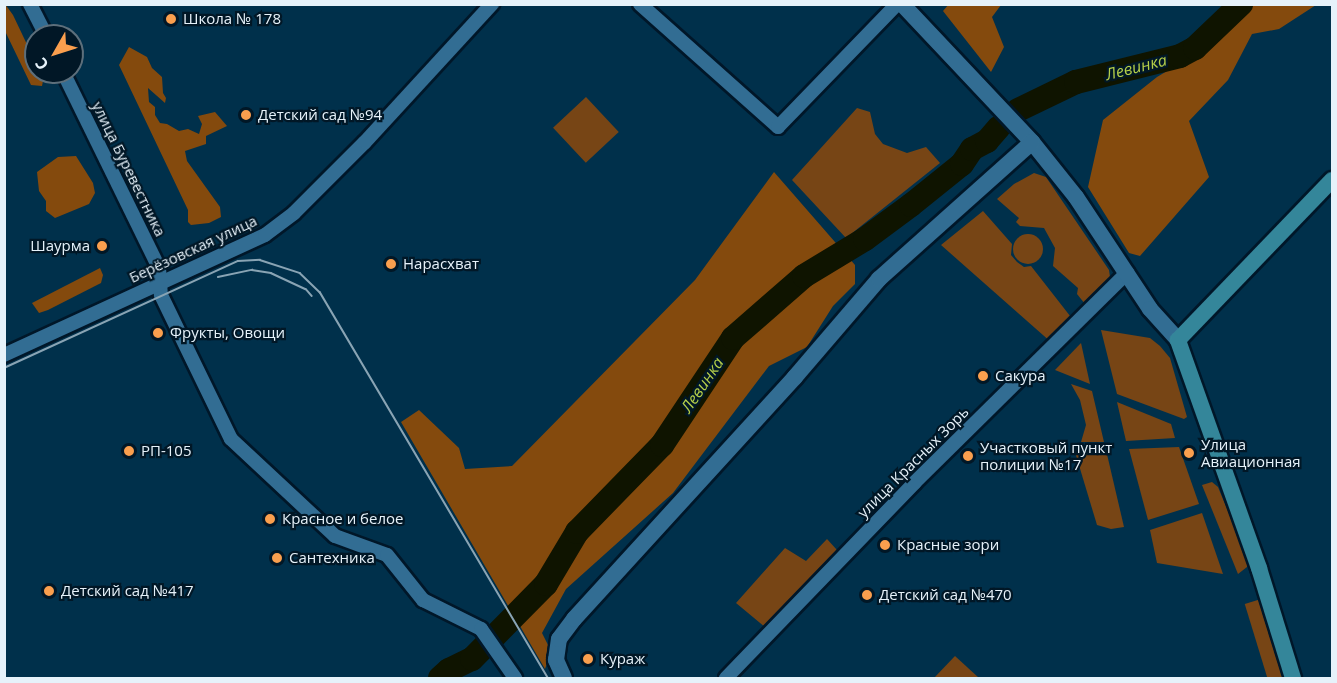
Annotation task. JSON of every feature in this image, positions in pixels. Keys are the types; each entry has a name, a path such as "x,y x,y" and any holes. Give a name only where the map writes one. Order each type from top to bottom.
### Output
{"main road":[{"path":"1293,678 1259,568 1178,340 1332,180"}],"street":[{"path":"30,4 39,24"},
{"name":"Берёзовская улица","path":"4,355 265,235 294,213 365,142 492,4"},
{"path":"640,4 778,127 897,4"},
{"path":"902,4 1032,142 1076,197 1150,309 1178,340"},
{"name":"улица Буревестника","path":"69,84 159,268 161,295 231,439 335,536 387,555 423,600 481,629 515,678"},
{"path":"564,678 556,660 559,639 574,620 795,377 879,279 1032,142"},
{"name":"улица Красных Зорь","path":"726,678 915,482 1127,273"}],"shaded area":[{"path":"5,4 24,38 24,70 5,31"},
{"path":"949,4 1001,5 992,17 1004,47 991,72 943,11"},
{"path":"1249,4 1316,5 1279,29 1252,34 1228,80 1189,121 1209,177 1140,256 1129,253 1088,187 1103,120 1157,77 1199,52"},
{"path":"129,47 147,57 152,68 162,77 165,103 148,88 149,102 155,107 155,115 160,123 179,131 188,129 199,134 202,124 198,116 215,112 227,126 206,136 206,144 185,151 187,161 220,207 221,217 209,223 191,225 188,222 188,210 119,65"},
{"path":"586,97 619,132 586,163 553,128"},
{"path":"857,108 870,112 875,134 883,144 907,153 926,147 940,163 846,238 792,180"},
{"path":"76,156 93,183 95,193 89,204 55,218 46,211 46,201 39,191 37,172 58,157"},
{"path":"774,172 855,265 855,284 833,306 807,347 769,366 673,493 566,589 542,633 551,651 545,669 401,422 419,410 459,448 465,469 512,466 695,280"},
{"path":"1034,173 1046,177 1109,270 1110,277 1085,304 1077,294 1078,288 1053,266 1055,248 1044,228 1020,226 1016,222 1019,218 997,199 1014,184"},
{"path":"983,211 1012,244 1011,255 1024,267 1031,266 1074,321 1052,343 941,245"},
{"path":"1028,234 1039,238 1043,249 1039,260 1028,264 1017,260 1013,249 1017,238"},
{"path":"100,268 103,275 101,283 39,313 32,303"},
{"path":"1101,330 1150,338 1160,346 1170,358 1187,417 1184,419 1117,394"},
{"path":"1081,343 1090,384 1055,370"},
{"path":"1071,384 1092,391 1104,442 1081,442 1086,425 1080,400"},
{"path":"1117,402 1171,424 1175,438 1126,441"},
{"path":"1179,447 1199,504 1148,520 1129,449"},
{"path":"1106,450 1124,527 1111,529 1097,525 1075,452"},
{"path":"1212,482 1218,487 1248,560 1247,567 1238,574 1202,485"},
{"path":"1202,513 1223,574 1157,563 1150,530"},
{"path":"827,539 837,550 765,627 736,603 785,548 806,561"},
{"path":"1261,599 1285,678 1267,678 1245,604"},
{"path":"955,656 979,678 934,678"}],"waterway":[{"name":"Левинка","path":"1018,110 1076,82 1180,56 1195,48 1241,4"},
{"name":"Левинка","path":"440,678 449,670 472,659 546,584 577,532 662,445 733,338 804,276 865,239 911,205 962,164 972,149 987,141 999,127"}],"tram line":[{"path":"4,368 238,261 260,260 300,273 320,292 548,678"},
{"path":"218,277 252,270 271,273 306,289 312,296"}],"place":[{"name":"Школа № 178","path":"171,19"},
{"name":"Детский сад №94","path":"246,115"},
{"name":"Шаурма","path":"102,246"},
{"name":"Нарасхват","path":"391,264"},
{"name":"Фрукты, Овощи","path":"158,333"},
{"name":"Сакура","path":"983,376"},
{"name":"РП-105","path":"129,451"},
{"name":"Улица Авиационная","path":"1189,453"},
{"name":"Участковый пункт полиции №17","path":"968,456"},
{"name":"Красное и белое","path":"270,519"},
{"name":"Красные зори","path":"885,545"},
{"name":"Сантехника","path":"277,558"},
{"name":"Детский сад №417","path":"49,591"},
{"name":"Детский сад №470","path":"867,595"},
{"name":"Кураж","path":"588,659"}]}
